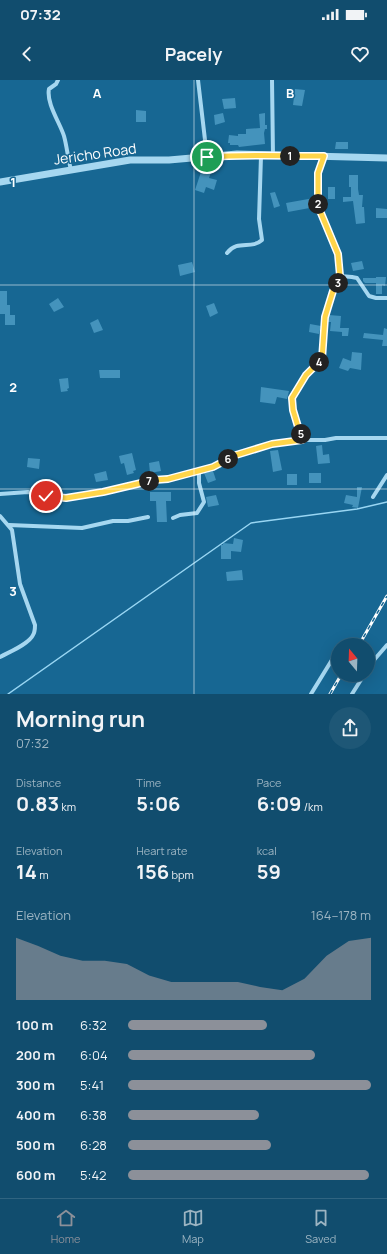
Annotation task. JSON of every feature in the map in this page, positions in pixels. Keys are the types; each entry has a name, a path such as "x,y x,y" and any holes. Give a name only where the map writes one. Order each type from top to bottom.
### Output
{"street":[{"path":"58,80 56,84 49,89 49,95 56,119 64,136 70,170"},
{"path":"198,80 207,157"},
{"path":"272,80 273,156"},
{"name":"Jericho Road","path":"0,182 130,160 169,160 237,154 261,156 387,158"},
{"path":"227,253 232,247 240,245 254,245 262,240 259,219 261,156"},
{"path":"302,440 293,410 292,398 306,375 322,359 325,317 333,291 340,281 338,254 318,206 318,173 324,156"},
{"path":"340,276 357,278 369,296 376,298 387,298"},
{"path":"0,494 28,492 66,498 103,492 154,480 168,479 199,471 213,467 236,455 272,444 336,438 387,438"},
{"path":"173,518 180,515 197,513 204,502 199,483 199,471"},
{"path":"373,497 387,475"},
{"path":"0,516 9,525 14,535 20,584 35,625 35,632 28,641 0,657"},
{"path":"9,525 82,528 113,521 128,521 148,517"},
{"path":"375,659 387,646"},
{"path":"311,694 331,661"},
{"path":"352,694 360,682"}],"building":[{"path":"295,89 305,90 302,106 293,105"},
{"path":"235,98 236,108 224,109 222,99"},
{"path":"136,110 146,111 146,122 136,122"},
{"path":"223,113 225,122 215,125 214,115"},
{"path":"265,113 265,125 267,125 267,129 265,129 264,133 265,144 239,147 238,145 230,145 230,143 228,143 229,135 238,136 238,134 246,134 246,129 260,128 259,114"},
{"path":"336,142 348,142 348,149 335,149"},
{"path":"202,169 211,172 209,178 217,180 214,190 206,187 204,193 195,190"},
{"path":"349,175 358,175 359,195 363,195 362,207 364,207 365,223 356,224 353,201 343,202 343,197 351,197"},
{"path":"328,187 335,187 335,199 328,199"},
{"path":"275,192 280,206 274,208 270,193"},
{"path":"314,198 315,207 288,212 286,203"},
{"path":"376,208 387,209 387,218 376,218"},
{"path":"362,261 364,269 353,271 351,263"},
{"path":"192,262 195,272 180,276 178,265"},
{"path":"386,277 385,286 382,285 382,294 376,294 376,283 365,283 363,281 363,278"},
{"path":"0,291 7,291 7,305 10,305 10,315 15,315 15,325 5,325 5,314 0,314"},
{"path":"58,298 64,307 54,312 49,304"},
{"path":"214,303 218,313 210,317 206,306"},
{"path":"329,315 341,316 340,328 349,328 348,336 342,336 342,332 330,331 331,322 328,322"},
{"path":"98,319 103,330 94,333 90,323"},
{"path":"310,324 321,326 319,334 309,332"},
{"path":"384,328 387,329 387,346 382,346 383,340 363,338 364,333 383,335"},
{"path":"352,352 362,353 361,370 350,368 348,371 339,368 343,358 351,361"},
{"path":"99,370 120,370 120,378 100,378"},
{"path":"68,378 68,391 61,392 59,379"},
{"path":"261,387 289,391 287,399 277,397 275,404 260,402"},
{"path":"322,445 323,455 329,454 330,463 318,464 316,446"},
{"path":"278,450 282,470 273,472 270,451"},
{"path":"132,453 136,470 133,471 134,473 127,475 124,463 121,464 119,456"},
{"path":"28,458 40,459 39,469 27,467"},
{"path":"159,461 161,471 150,473 149,463"},
{"path":"106,471 108,480 96,482 94,474"},
{"path":"213,471 216,480 208,483 204,473"},
{"path":"309,473 321,473 321,483 309,483"},
{"path":"287,474 297,474 297,485 287,485"},
{"path":"357,487 362,487 358,508 344,503 346,495 357,497"},
{"path":"150,492 171,492 171,501 166,501 167,522 157,522 156,501 150,501"},
{"path":"216,495 219,505 208,507 206,497"},
{"path":"234,538 243,540 241,552 231,551 231,559 221,559 221,545 223,545 223,543 233,544"},
{"path":"242,570 243,580 227,581 226,572"}],"waterway":[{"path":"8,694 251,523 357,509 387,502"}],"railway":[{"path":"363,638 387,596"},
{"path":"330,694 337,682"}],"route":[{"path":"46,496 66,498 88,495 132,484 168,479 213,467 236,455 272,444 302,440 291,402 294,392 306,375 322,359 325,317 333,291 340,281 338,254 318,206 318,173 324,156 237,154 207,157"}]}
